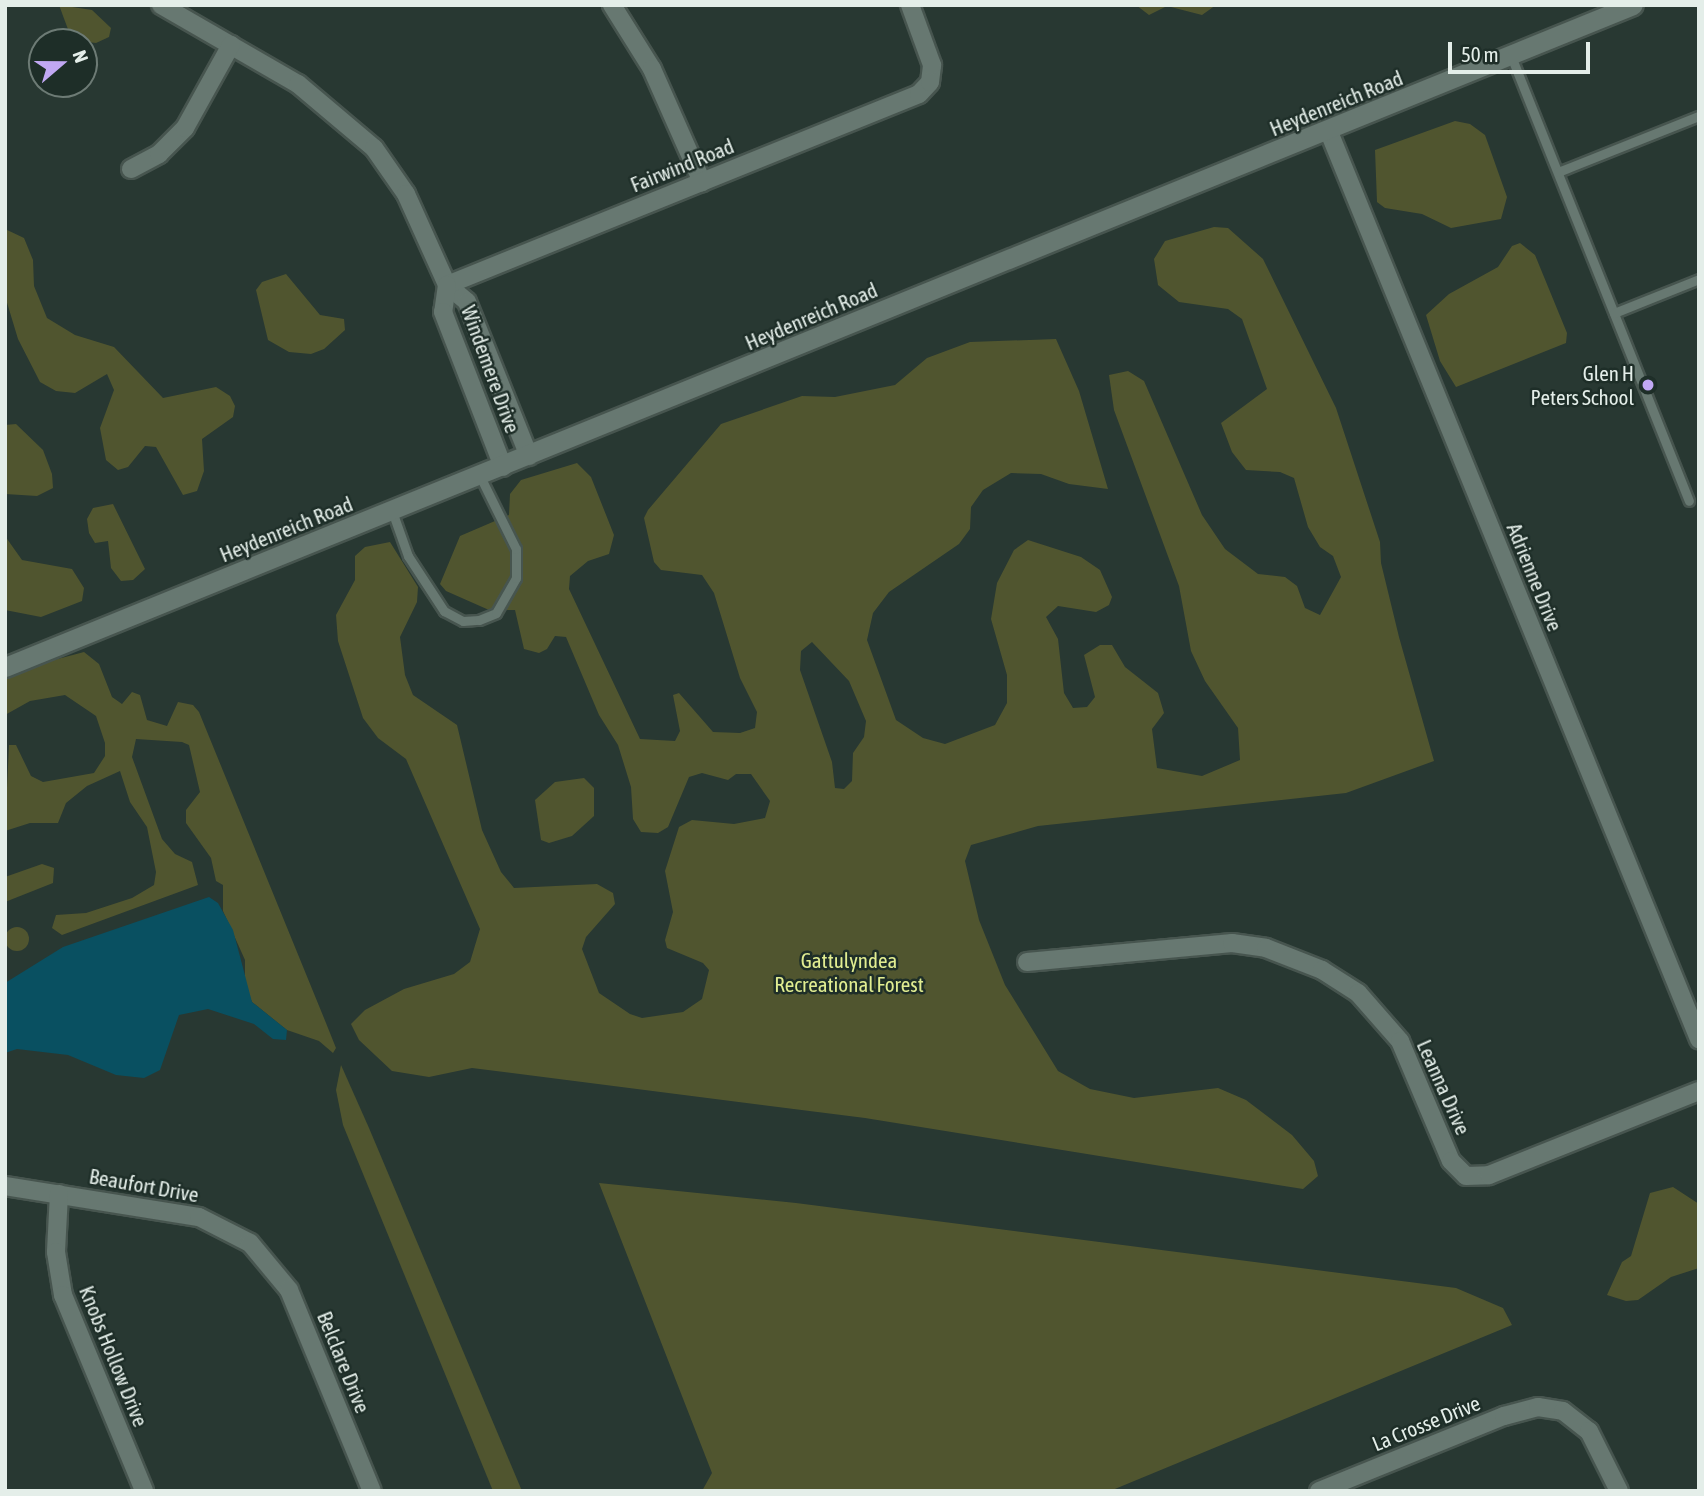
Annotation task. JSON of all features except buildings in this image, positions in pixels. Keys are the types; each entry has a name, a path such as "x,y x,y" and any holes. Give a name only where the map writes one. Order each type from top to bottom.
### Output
{"street":[{"name":"Windemere Drive","path":"161,5 320,100 374,148 406,194 447,285 467,302 529,456"},
{"path":"612,5 652,69 702,182"},
{"name":"Fairwind Road","path":"447,285 919,94 930,82 930,55 910,5"},
{"name":"Heydenreich Road","path":"5,667 503,467 1016,254 1329,132 1633,5"},
{"path":"131,169 159,154 185,128 231,45"},
{"name":"Adrienne Drive","path":"1329,132 1699,1039"},
{"name":"Windemere Drive","path":"447,285 443,312 503,467"},
{"name":"Leanna Drive","path":"1027,962 1232,943 1266,948 1322,970 1358,993 1400,1041 1451,1161 1466,1176 1489,1175 1699,1091"},
{"name":"Beaufort Drive","path":"5,1186 199,1217 234,1231 265,1256"},
{"name":"Knobs Hollow Drive","path":"59,1194 56,1251 63,1295 144,1491"},
{"name":"Belclare Drive","path":"265,1256 298,1308 372,1491"},
{"name":"La Crosse Drive","path":"1319,1491 1504,1416 1553,1409 1572,1416 1589,1431 1619,1491"}],"lane":[{"path":"1511,56 1689,501"},
{"path":"1558,172 1699,116"},
{"path":"1614,313 1699,279"},
{"path":"392,511 408,556 443,611 463,621 487,617 509,595 516,578 516,549 480,476"}],"green space":[{"path":"59,5 92,10 111,28 109,37 98,42 98,28 68,28"},
{"path":"1136,5 1216,5 1202,15 1167,6 1149,15"},
{"path":"1455,121 1470,124 1485,135 1507,197 1501,219 1451,228 1422,214 1385,208 1377,202 1375,150"},
{"name":"Gattulyndea Recreational Forest","path":"1214,227 1228,228 1263,259 1336,408 1380,542 1381,563 1399,637 1434,761 1346,793 1038,826 971,845 965,861 979,920 1005,985 1058,1071 1090,1089 1134,1098 1218,1088 1246,1100 1292,1135 1314,1161 1318,1176 1303,1189 865,1118 472,1068 429,1077 392,1071 359,1040 351,1024 365,1010 404,989 454,974 470,962 480,929 406,759 378,738 363,718 338,641 336,615 355,580 355,556 365,547 390,542 418,587 417,602 400,637 405,675 413,695 457,725 482,830 501,872 514,888 597,884 613,893 615,904 586,937 582,949 599,993 630,1014 642,1018 683,1012 702,999 709,970 703,963 667,948 665,940 673,912 665,871 679,827 692,820 734,824 765,818 770,801 751,774 736,774 728,780 702,773 689,777 668,827 658,833 641,832 633,819 631,787 618,745 599,715 566,637 555,636 547,649 539,653 524,649 515,610 489,610 446,591 440,584 460,536 509,515 510,494 521,480 577,463 591,477 614,535 609,554 588,561 570,576 569,589 640,739 675,741 680,731 673,695 679,693 713,732 740,733 755,728 757,712 740,678 714,593 702,575 661,570 654,562 644,518 648,510 721,424 802,396 835,397 895,385 927,358 970,342 1056,339 1079,391 1108,489 1069,484 1041,474 1011,473 983,490 971,507 970,529 959,544 889,592 873,613 867,640 896,720 923,738 945,744 995,725 1007,703 1007,675 991,619 997,583 1014,550 1028,540 1081,557 1100,570 1112,597 1109,605 1096,612 1058,606 1046,617 1058,639 1064,693 1073,708 1087,707 1095,697 1084,655 1100,645 1112,645 1125,667 1158,693 1164,713 1152,729 1157,768 1202,776 1240,760 1238,728 1205,681 1191,651 1179,586 1114,410 1109,375 1128,371 1144,381 1202,515 1225,549 1258,574 1285,577 1297,586 1305,608 1320,615 1341,577 1333,556 1320,547 1308,527 1294,478 1280,472 1246,470 1232,452 1221,423 1267,389 1242,319 1228,309 1179,302 1158,285 1154,259 1165,241","holes":["812,642 849,681 866,721 864,737 853,753 852,781 844,789 835,788 832,762 800,670 801,651"]},
{"path":"5,229 24,238 33,260 34,286 47,318 75,335 114,347 163,398 216,387 230,396 235,406 233,417 202,439 204,471 197,491 183,495 156,447 145,446 128,467 118,470 106,460 100,428 114,390 107,374 75,393 56,391 40,382 18,339 5,296"},
{"path":"1520,243 1535,255 1567,333 1566,343 1456,387 1440,361 1426,315 1449,294 1498,267 1512,246"},
{"path":"286,274 320,315 344,319 345,330 324,349 311,354 289,352 268,340 256,290 262,282"},
{"path":"16,424 43,450 52,474 53,488 37,496 5,494 5,425"},
{"path":"113,504 145,569 133,580 121,581 111,568 108,541 95,543 89,533 87,519 93,508"},
{"path":"5,536 22,560 72,569 84,588 82,601 41,617 5,610"},
{"path":"84,652 99,664 112,697 122,704 132,692 140,695 147,720 167,726 178,702 193,705 199,712 336,1048 333,1053 319,1041 287,1030 252,1002 245,985 245,960 223,911 223,885 216,881 211,858 186,823 186,810 200,792 189,745 182,742 136,739 132,757 162,839 175,854 192,862 198,885 62,935 52,928 56,915 86,913 132,898 154,885 156,872 147,827 130,802 120,771 87,786 66,803 58,823 30,823 5,831 9,745 16,745 31,776 43,782 94,773 105,756 105,743 96,716 65,695 30,701 5,715 5,673"},
{"path":"584,778 594,788 594,816 572,836 549,843 541,840 535,800 555,782"},
{"path":"42,864 54,868 53,883 5,902 5,877"},
{"path":"17,927 28,934 29,939 22,950 17,951 6,944 5,939 12,928"},
{"path":"341,1065 522,1491 493,1491 343,1125 336,1090"},
{"path":"599,1183 796,1203 1456,1288 1503,1308 1512,1325 1110,1491 702,1491 712,1473"},
{"path":"1673,1187 1699,1204 1699,1268 1671,1277 1638,1300 1626,1301 1607,1295 1622,1262 1631,1256 1650,1193"}],"water":[{"path":"209,897 218,903 233,930 252,1002 287,1030 286,1040 273,1039 254,1024 208,1009 179,1015 160,1070 144,1078 116,1075 68,1055 17,1049 5,1053 5,983 63,947"}],"place":[{"name":"Glen H Peters School","path":"1648,385"}]}
